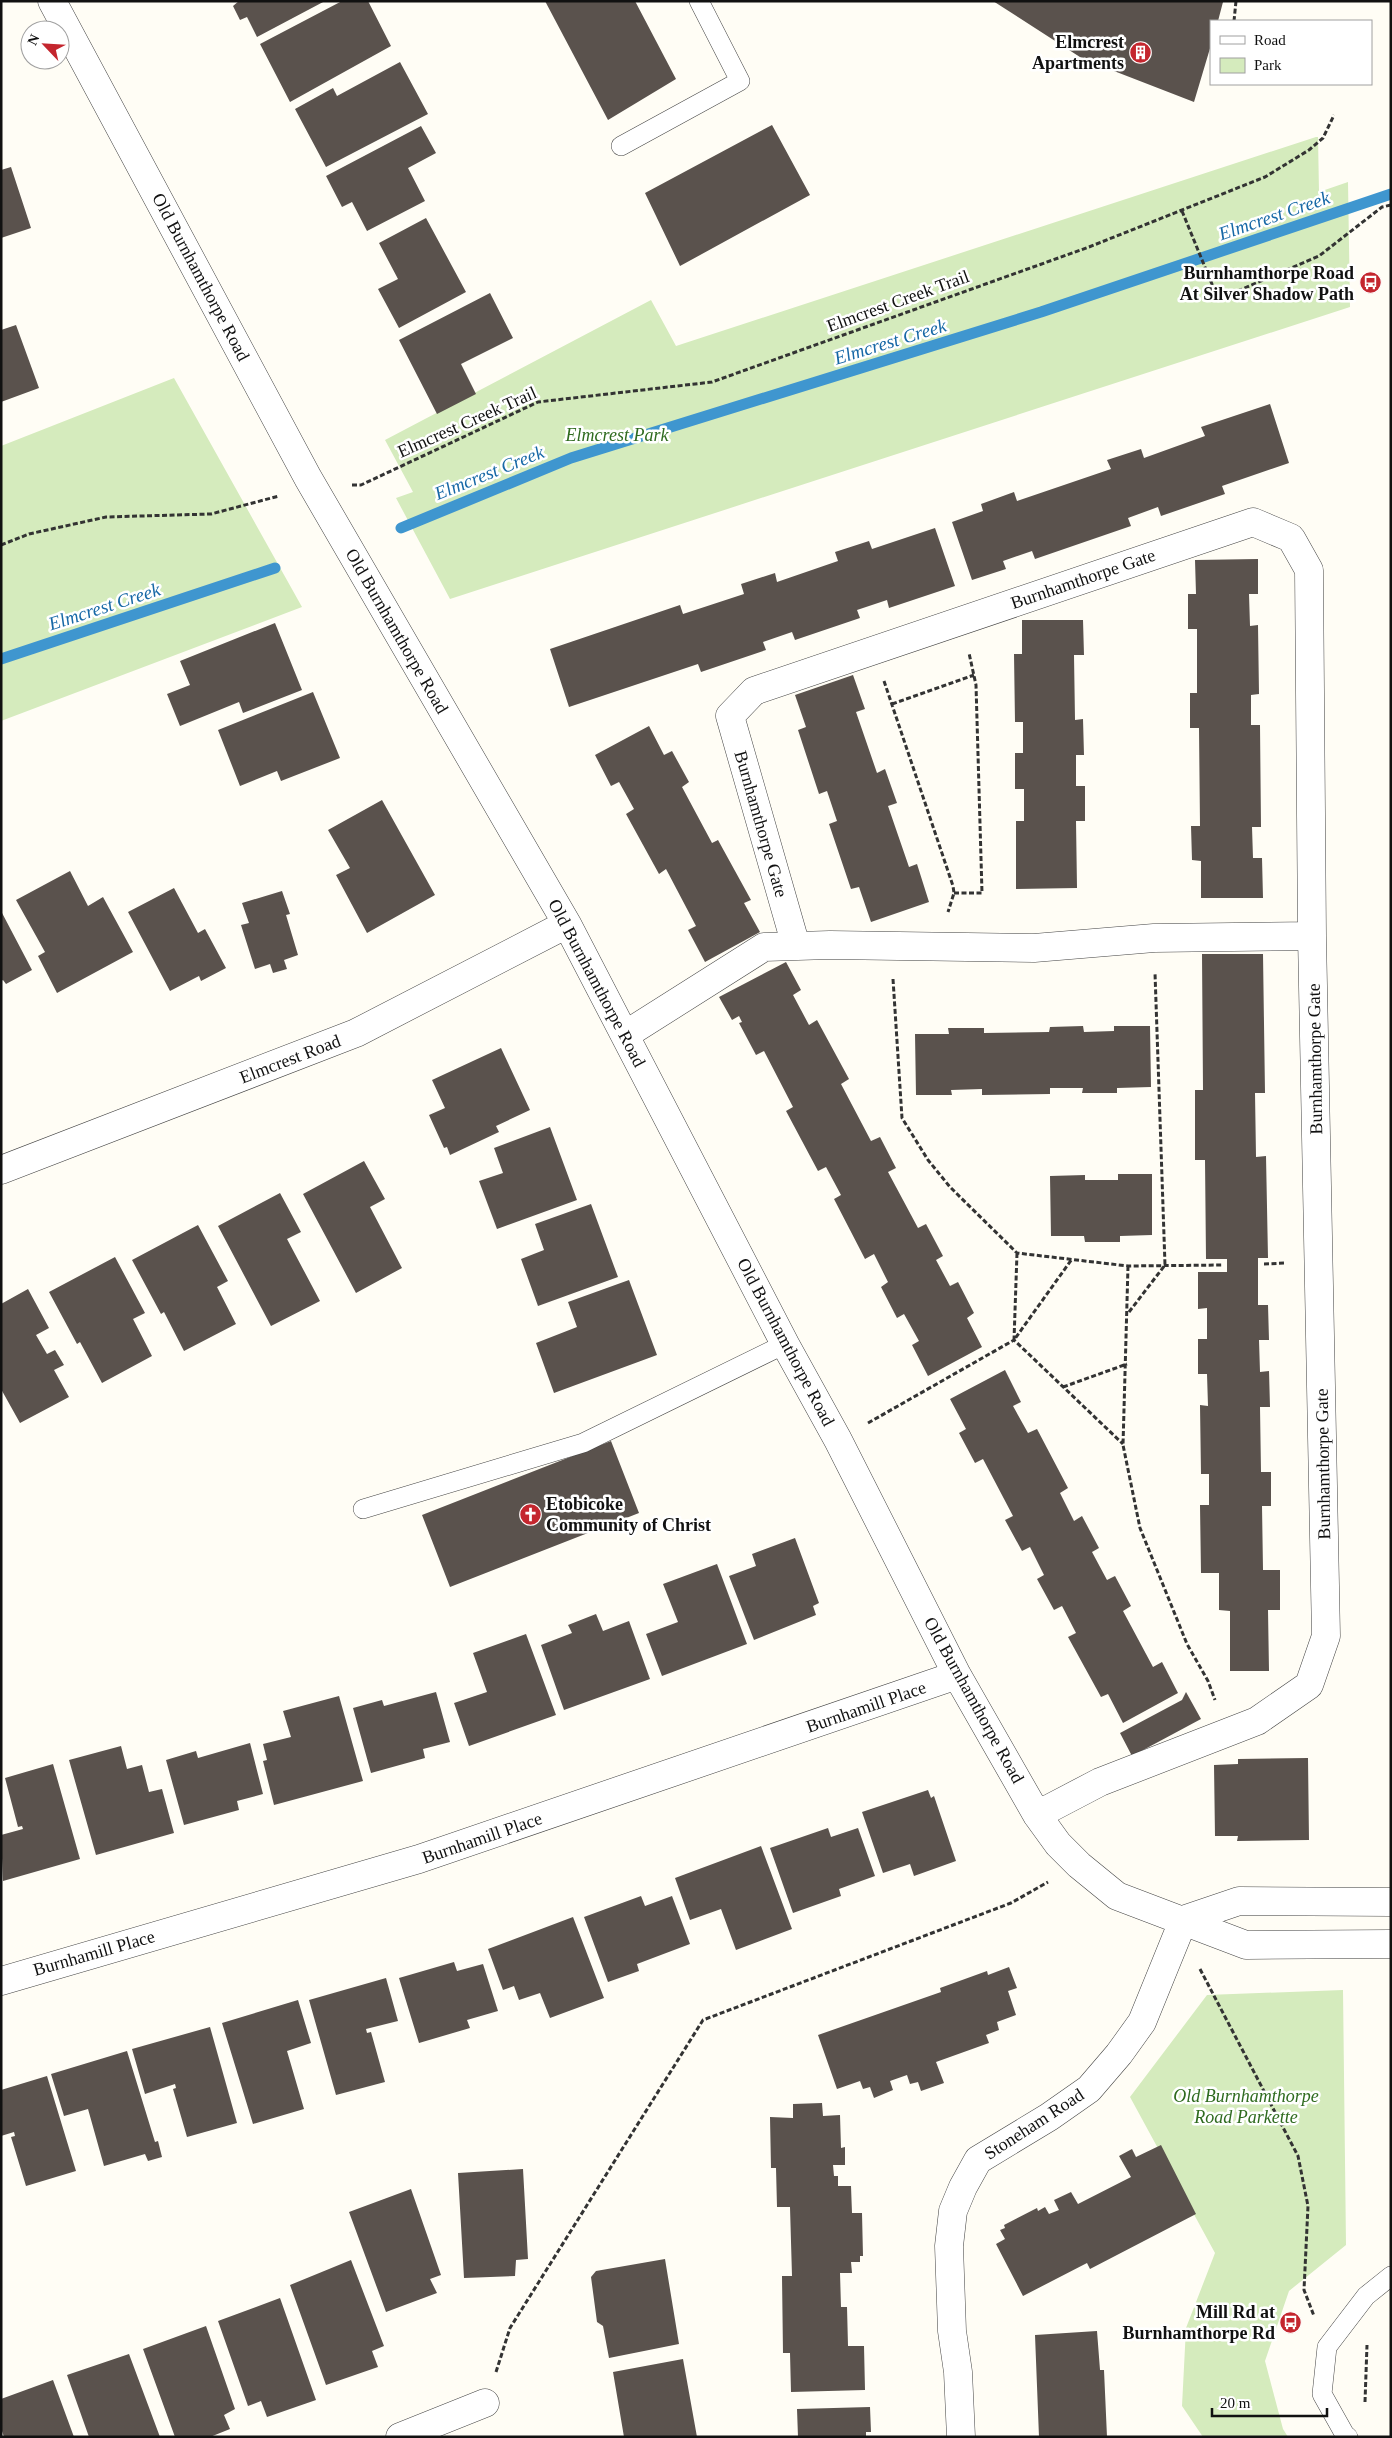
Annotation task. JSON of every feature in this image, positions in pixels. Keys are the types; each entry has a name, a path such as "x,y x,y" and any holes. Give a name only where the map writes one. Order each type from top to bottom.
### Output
{"street":[{"name":"Old Burnhamthorpe Road","path":"52,1 308,478 567,924 785,1344 838,1440 957,1675 1037,1815 1058,1844 1079,1865 1117,1896 1180,1926 1246,1945 1391,1944"},
{"name":"Burnhamthorpe Gate","path":"796,946 730,716 754,690 1252,522 1291,538 1309,570 1312,936 1326,1636 1309,1686 1257,1721 1100,1782 1037,1815"},
{"name":"Elmcrest Road","path":"1,1170 356,1033 567,924"},
{"path":"625,1035 764,947 1034,948 1154,938 1312,936"},
{"name":"Burnhamill Place","path":"1,1980 419,1860 957,1675"},
{"path":"1180,1926 1239,1901 1391,1902"},
{"name":"Stoneham Road","path":"960,2437 958,2372 951,2321 949,2246 953,2211 978,2160 1050,2117 1089,2089 1119,2054 1142,2022 1180,1926"},
{"path":"400,2437 485,2403"}],"lane":[{"path":"621,146 740,81 699,1"},
{"path":"363,1509 583,1443 785,1344"},
{"path":"1348,2437 1345,2435 1322,2394 1327,2346 1366,2296 1391,2276"}],"path":[{"path":"1234,20 1236,1"},
{"name":"Elmcrest Creek Trail","path":"345,485 361,485 538,402 712,382 1089,248 1265,177 1309,150 1323,138 1334,115"},
{"path":"1182,211 1216,294 1226,296 1320,256 1382,207 1391,205"},
{"path":"1,545 29,534 106,517 132,514 181,517 211,514 284,495"},
{"path":"954,893 982,894 976,686 964,635 974,616"},
{"path":"873,650 954,893 948,912 949,947"},
{"path":"892,704 974,674"},
{"path":"1129,1312 1165,1265 1154,938"},
{"path":"891,946 902,1118 928,1160 950,1187 1016,1253 1128,1266 1222,1265"},
{"path":"1016,1253 1014,1340 1123,1445"},
{"path":"838,1440 1014,1340 1072,1260"},
{"path":"1128,1266 1129,1312 1123,1445 1140,1528 1187,1644 1208,1681 1228,1733"},
{"path":"1063,1387 1127,1364"},
{"path":"485,2403 510,2328 703,2020 1011,1903 1079,1865"},
{"path":"1180,1926 1298,2156 1308,2206 1304,2290 1327,2346"},
{"path":"1365,2402 1368,2338"}],"green space":[{"name":"Elmcrest Park","path":"1318,137 1319,192 1348,182 1350,307 450,599 396,498 413,492 385,440 651,300 676,346"},
{"path":"174,378 302,607 1,721 1,446"},
{"name":"Old Burnhamthorpe Road Parkette","path":"1343,1990 1346,2245 1289,2291 1265,2361 1283,2429 1288,2437 1203,2437 1182,2406 1186,2328 1215,2253 1130,2097 1207,1995"}],"building":[{"path":"239,1 325,1 257,37 247,17 240,20 233,6"},
{"path":"342,1 368,1 391,46 290,102 260,44"},
{"path":"545,1 635,1 676,79 608,120"},
{"name":"Elmcrest Apartments","path":"993,1 1223,2 1218,20 1210,20 1210,48 1194,102 1083,59"},
{"path":"400,62 428,114 326,167 295,109 333,88 337,96"},
{"path":"772,125 810,195 680,266 645,193"},
{"path":"421,126 436,153 408,168 425,201 367,231 352,202 342,207 326,176"},
{"path":"11,167 31,228 1,238 1,170"},
{"path":"426,218 466,292 399,328 378,289 398,279 379,243"},
{"path":"490,293 513,338 461,364 476,394 437,414 399,340"},
{"path":"16,325 39,388 1,402 1,330"},
{"path":"1270,404 1289,463 1222,486 1225,494 1161,516 1158,507 1128,518 1131,526 1035,559 1032,551 1003,561 1006,569 972,580 952,522 983,511 981,504 1014,492 1017,501 1111,469 1107,460 1141,449 1144,458 1205,436 1201,427"},
{"path":"935,528 955,586 889,608 887,600 857,610 860,618 795,640 792,632 763,642 766,650 701,672 698,664 569,707 550,649 680,605 683,614 744,594 741,584 775,573 777,582 838,561 835,552 869,541 872,549"},
{"path":"1258,559 1258,594 1249,594 1250,626 1258,625 1259,694 1251,695 1251,725 1260,725 1261,827 1252,827 1253,858 1262,858 1263,898 1201,898 1201,861 1192,860 1191,826 1200,826 1199,728 1190,728 1190,693 1197,693 1197,629 1188,629 1188,594 1196,594 1195,560"},
{"path":"1022,620 1083,620 1084,655 1074,655 1075,720 1083,719 1084,755 1076,755 1076,786 1085,786 1085,821 1076,821 1077,888 1016,889 1016,821 1024,821 1024,789 1015,789 1015,753 1023,753 1023,722 1015,722 1014,654 1022,654"},
{"path":"275,623 302,690 243,713 239,702 180,726 167,694 190,685 180,661"},
{"path":"853,675 865,709 856,712 877,773 885,769 897,803 888,806 909,867 917,864 929,902 871,922 859,887 851,889 829,824 837,821 827,791 819,794 798,730 806,727 795,695"},
{"path":"313,692 340,758 281,781 277,771 240,786 218,730"},
{"path":"649,726 664,755 672,751 689,782 682,787 712,843 718,840 751,900 744,903 760,932 705,962 688,930 696,926 666,869 659,874 626,814 634,809 619,782 611,786 595,755"},
{"path":"382,800 435,895 367,933 336,875 350,868 328,830"},
{"path":"70,871 88,906 103,897 133,952 57,993 38,956 45,952 16,900"},
{"path":"174,888 198,933 205,929 226,968 201,981 199,976 170,991 128,912"},
{"path":"282,891 290,914 286,915 298,955 284,960 287,969 273,973 270,964 255,969 241,925 249,923 242,903"},
{"path":"1,911 32,970 6,984 3,980 1,981"},
{"path":"1202,954 1263,954 1265,1093 1255,1093 1256,1157 1266,1156 1268,1258 1258,1258 1258,1305 1268,1305 1269,1340 1259,1340 1260,1372 1269,1371 1270,1407 1260,1407 1261,1472 1271,1472 1271,1506 1262,1506 1263,1570 1280,1570 1280,1610 1268,1610 1269,1671 1230,1671 1230,1611 1219,1610 1219,1573 1201,1573 1200,1505 1209,1505 1209,1474 1201,1474 1200,1405 1208,1406 1207,1374 1198,1374 1198,1339 1207,1339 1207,1308 1198,1309 1198,1272 1227,1272 1227,1259 1206,1259 1205,1160 1195,1160 1195,1090 1203,1090"},
{"path":"786,962 801,990 793,995 809,1025 817,1020 849,1079 841,1084 871,1141 880,1137 896,1168 888,1172 918,1228 926,1224 943,1256 936,1260 950,1286 958,1282 974,1313 967,1318 982,1347 928,1376 912,1345 919,1341 904,1314 897,1318 881,1287 888,1282 874,1254 865,1259 834,1199 841,1195 826,1167 818,1171 786,1111 793,1107 764,1051 756,1055 739,1023 742,1022 739,1016 732,1020 719,997"},
{"path":"1083,1026 1084,1032 1114,1031 1114,1026 1150,1026 1151,1087 1117,1088 1117,1093 1082,1093 1083,1088 1050,1088 1050,1094 982,1095 982,1089 951,1090 952,1095 916,1095 915,1034 949,1034 948,1028 984,1028 984,1033 1049,1032 1050,1027"},
{"path":"501,1048 530,1110 496,1126 499,1132 450,1155 447,1147 444,1148 429,1115 445,1108 432,1080"},
{"path":"550,1127 577,1200 497,1229 479,1181 503,1173 494,1148"},
{"path":"364,1161 385,1199 370,1207 402,1268 356,1293 303,1194"},
{"path":"1118,1174 1152,1174 1152,1235 1120,1236 1120,1242 1085,1242 1084,1236 1051,1236 1050,1176 1085,1175 1085,1180 1118,1180"},
{"path":"280,1193 301,1232 287,1239 320,1301 271,1326 218,1226"},
{"path":"591,1204 618,1277 538,1306 521,1259 544,1250 535,1224"},
{"path":"198,1225 228,1281 217,1287 236,1324 184,1351 164,1312 161,1314 132,1260"},
{"path":"115,1257 145,1313 133,1319 152,1356 102,1383 80,1342 77,1344 49,1292"},
{"path":"629,1280 657,1355 554,1393 536,1343 577,1327 568,1302"},
{"path":"28,1289 49,1328 36,1335 47,1354 55,1350 64,1365 54,1370 69,1397 20,1423 1,1389 1,1304"},
{"path":"1005,1370 1021,1402 1013,1406 1028,1433 1037,1429 1068,1488 1060,1493 1074,1521 1082,1516 1099,1548 1092,1552 1107,1580 1115,1576 1131,1606 1123,1611 1153,1667 1162,1662 1178,1693 1123,1723 1108,1694 1101,1697 1068,1637 1076,1633 1062,1606 1054,1610 1037,1579 1044,1575 1030,1547 1022,1551 1005,1520 1013,1516 983,1459 975,1463 959,1433 966,1429 950,1399"},
{"name":"Etobicoke Community of Christ","path":"611,1441 639,1513 450,1587 422,1515"},
{"path":"795,1538 819,1603 813,1606 816,1615 754,1640 729,1576 756,1566 752,1554"},
{"path":"717,1564 747,1644 662,1676 646,1634 678,1622 663,1584"},
{"path":"596,1614 603,1631 629,1621 650,1679 564,1710 541,1645 572,1633 568,1625"},
{"path":"526,1634 556,1715 469,1746 454,1703 487,1692 473,1653"},
{"path":"436,1692 450,1742 423,1749 425,1758 371,1773 353,1708 382,1700 384,1706"},
{"path":"1186,1692 1201,1719 1132,1756 1120,1733 1182,1700"},
{"path":"339,1696 363,1781 274,1805 263,1761 267,1760 263,1744 291,1737 283,1711"},
{"path":"250,1743 263,1794 237,1801 239,1810 184,1825 166,1760 196,1751 198,1758"},
{"path":"121,1746 127,1769 142,1765 149,1792 162,1789 174,1833 96,1855 69,1760"},
{"path":"1308,1758 1309,1840 1237,1841 1238,1836 1215,1836 1214,1765 1238,1764 1238,1759"},
{"path":"53,1764 80,1859 3,1881 1,1835 23,1829 22,1826 18,1827 5,1778"},
{"path":"928,1790 931,1798 934,1796 956,1861 914,1876 910,1864 883,1873 862,1812"},
{"path":"828,1828 831,1837 858,1828 875,1876 839,1889 841,1896 793,1913 770,1848"},
{"path":"761,1846 792,1929 736,1950 721,1909 690,1920 675,1878"},
{"path":"641,1896 645,1906 672,1896 690,1944 637,1964 639,1971 608,1982 584,1917"},
{"path":"573,1917 604,1998 550,2018 540,1993 519,2000 514,1986 503,1990 488,1949"},
{"path":"454,1962 457,1971 483,1964 498,2011 467,2020 470,2028 419,2043 399,1978"},
{"path":"1009,1967 1017,1988 1008,1991 1016,2015 997,2022 999,2030 986,2035 989,2043 936,2062 944,2083 921,2091 918,2082 910,2084 907,2075 890,2081 893,2090 874,2098 870,2087 863,2089 860,2081 837,2089 818,2035 941,1992 940,1988 987,1971 988,1975"},
{"path":"386,1978 398,2021 366,2029 367,2033 371,2032 385,2082 336,2095 309,2000"},
{"path":"298,2000 311,2043 287,2051 304,2109 253,2124 222,2023"},
{"path":"210,2027 237,2123 187,2137 173,2089 176,2088 175,2084 145,2094 132,2049"},
{"path":"127,2051 155,2142 158,2141 162,2157 148,2161 145,2154 104,2166 88,2109 64,2116 51,2074"},
{"path":"47,2076 76,2171 26,2186 11,2137 15,2136 14,2132 1,2136 1,2090"},
{"path":"822,2103 823,2116 840,2115 841,2148 845,2147 845,2165 833,2165 834,2176 838,2176 838,2186 851,2186 852,2213 862,2213 863,2256 860,2256 860,2262 851,2262 852,2273 840,2273 841,2307 847,2307 848,2346 864,2346 865,2390 791,2392 790,2353 783,2353 782,2276 792,2276 790,2207 777,2207 776,2168 771,2168 770,2117 793,2118 793,2104"},
{"path":"1161,2145 1196,2214 1090,2269 1087,2263 1023,2296 996,2244 1005,2239 1000,2230 1005,2228 1004,2225 1037,2208 1038,2211 1045,2207 1049,2214 1059,2210 1054,2200 1071,2192 1078,2204 1131,2177 1119,2156 1132,2149 1136,2157"},
{"path":"523,2169 528,2259 516,2260 515,2276 464,2278 458,2173"},
{"path":"411,2189 441,2275 430,2279 437,2293 386,2312 349,2212"},
{"path":"665,2259 679,2344 609,2358 603,2326 597,2322 591,2277 596,2271"},
{"path":"351,2260 384,2346 372,2351 378,2367 326,2385 290,2285"},
{"path":"280,2298 316,2400 267,2417 261,2401 248,2406 218,2321"},
{"path":"206,2326 235,2409 224,2415 230,2429 210,2437 175,2437 143,2349"},
{"path":"1097,2331 1100,2370 1104,2370 1107,2437 1039,2437 1035,2335"},
{"path":"129,2354 160,2437 89,2437 67,2375"},
{"path":"683,2359 697,2437 624,2437 613,2372"},
{"path":"53,2380 74,2437 4,2437 1,2428 1,2399"},
{"path":"870,2407 871,2432 866,2432 866,2437 798,2437 797,2409"}],"waterway":[{"name":"Elmcrest Creek","path":"401,528 571,458 1041,312 1391,194"},
{"name":"Elmcrest Creek","path":"1,659 275,568"}],"place":[{"name":"Elmcrest Apartments","path":"1140,52"},
{"name":"Burnhamthorpe Road At Silver Shadow Path","path":"1370,283"},
{"name":"Etobicoke Community of Christ","path":"530,1514"},
{"name":"Mill Rd at Burnhamthorpe Rd","path":"1291,2322"}]}
